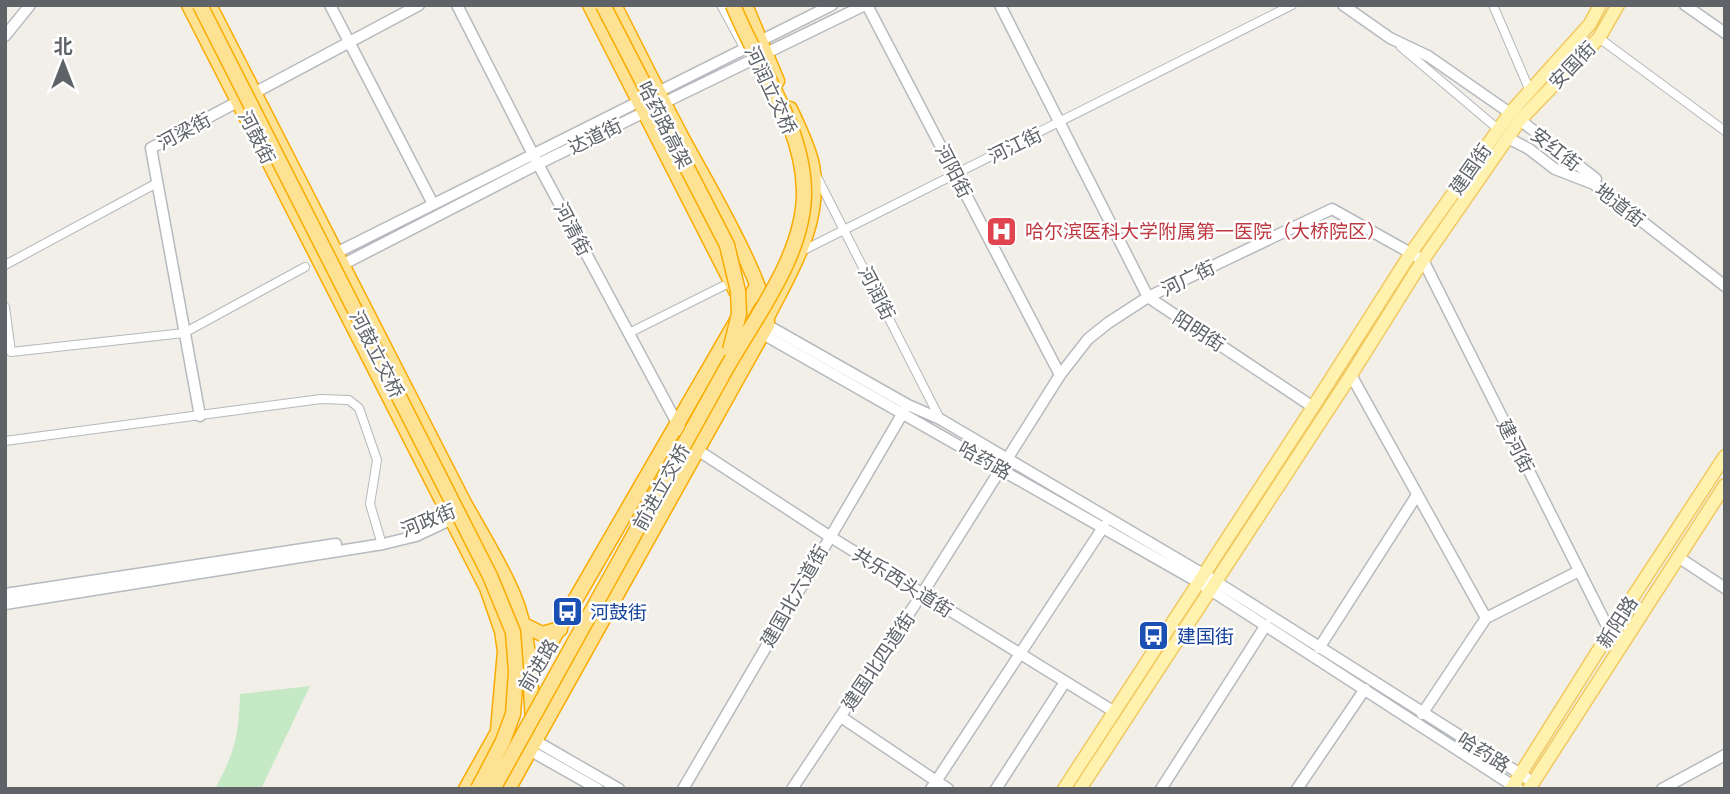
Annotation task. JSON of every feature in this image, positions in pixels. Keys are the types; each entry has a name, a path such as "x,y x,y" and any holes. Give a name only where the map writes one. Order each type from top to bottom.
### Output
{"highway":[{"name":"河鼓街","path":"189,5 487,587 502,631 505,651 498,730"},
{"name":"河鼓立交桥","path":"200,5 490,576 513,632 516,672 513,714 503,741 478,789"},
{"name":"河鼓街","path":"209,5 464,505 499,563 515,599 528,654 532,745"},
{"name":"哈药路","path":"590,5 731,282 746,306 765,324"},
{"name":"哈药路高架","path":"603,5 727,245 737,279 739,314 723,374"},
{"path":"614,5 736,239 757,286 765,324"},
{"name":"河润立交桥","path":"733,5 785,116 807,172"},
{"name":"河润街","path":"745,5 802,135 810,220 800,252"},
{"name":"前进立交桥","path":"492,789 786,264 801,214 807,172"},
{"path":"765,324 800,252"},
{"name":"前进路","path":"467,789 498,730 560,629 757,286"},
{"name":"前进路","path":"509,787 765,324"},
{"path":"522,624 542,634 560,629"}],"main road":[{"name":"安国街","path":"1515,117 1530,90 1590,23 1600,5"},
{"name":"安国街","path":"1515,117 1599,38 1618,5"},
{"name":"建国街","path":"1086,786 1314,407 1515,117"},
{"name":"建国街","path":"1064,789 1113,711 1351,375 1417,256"},
{"name":"新阳路","path":"1516,785 1609,632 1725,456"},
{"name":"新阳路","path":"1531,785 1725,485"}],"street":[{"path":"5,36 30,5"},
{"path":"330,5 433,204"},
{"name":"河梁街","path":"200,416 151,148 419,5"},
{"name":"河清街","path":"457,5 678,425 696,449"},
{"path":"721,5 745,49"},
{"name":"达道街","path":"536,159 762,46 832,5"},
{"name":"达道街","path":"661,98 745,49 762,46 866,5"},
{"name":"河阳街","path":"866,5 1060,375"},
{"name":"阳明街","path":"1000,5 1147,297 1314,407"},
{"name":"河江街","path":"800,252 1292,5"},
{"name":"安红街","path":"1343,5 1390,38 1428,56 1515,117 1725,280"},
{"path":"1493,5 1530,90"},
{"path":"1609,23 1627,5"},
{"path":"1685,5 1725,33"},
{"path":"1390,38 1503,134"},
{"path":"1599,38 1725,131"},
{"name":"地道街","path":"1503,134 1555,169 1594,184 1725,286"},
{"path":"324,267 433,204 536,159"},
{"path":"338,259 536,159"},
{"name":"河润街","path":"807,172 844,230 940,419"},
{"path":"5,265 157,183"},
{"name":"河广街","path":"1003,464 1060,375 1088,339 1147,297 1332,209 1417,256"},
{"name":"建河街","path":"1417,256 1609,632"},
{"path":"5,307 11,352 184,333 305,267"},
{"path":"629,333 731,282"},
{"name":"哈药路","path":"765,324 905,410 1207,581 1319,648 1422,714 1516,785"},
{"path":"1351,375 1486,618"},
{"path":"5,441 321,399 349,400 359,408 377,460 370,504 380,538"},
{"name":"哈药路","path":"905,410 940,419 1003,464 1104,526 1207,581 1266,625 1516,785 1531,785"},
{"name":"建国北六道街","path":"683,789 905,410"},
{"name":"共乐西头道街","path":"696,449 829,536 1113,711"},
{"name":"建国北四道街","path":"792,789 922,594 1003,464"},
{"path":"1319,648 1417,495"},
{"name":"河政街","path":"5,604 383,544 416,536 450,517 464,505"},
{"name":"河政街","path":"5,594 380,538 450,517"},
{"path":"934,785 1104,526"},
{"path":"1678,557 1725,588"},
{"path":"1422,714 1486,618 1579,571"},
{"path":"1161,789 1266,625"},
{"path":"996,789 1065,682"},
{"path":"1297,789 1364,689"},
{"path":"841,717 934,785 947,789"},
{"path":"498,730 619,789"},
{"path":"532,745 598,789"},
{"path":"1662,789 1725,755"}],"green space":[{"path":"310,686 261,789 215,789 235,743 240,694"}],"place":[{"name":"哈尔滨医科大学附属第一医院（大桥院区）","path":"1002,231"},
{"name":"河鼓街","path":"567,612"},
{"name":"建国街","path":"1154,636"}]}
